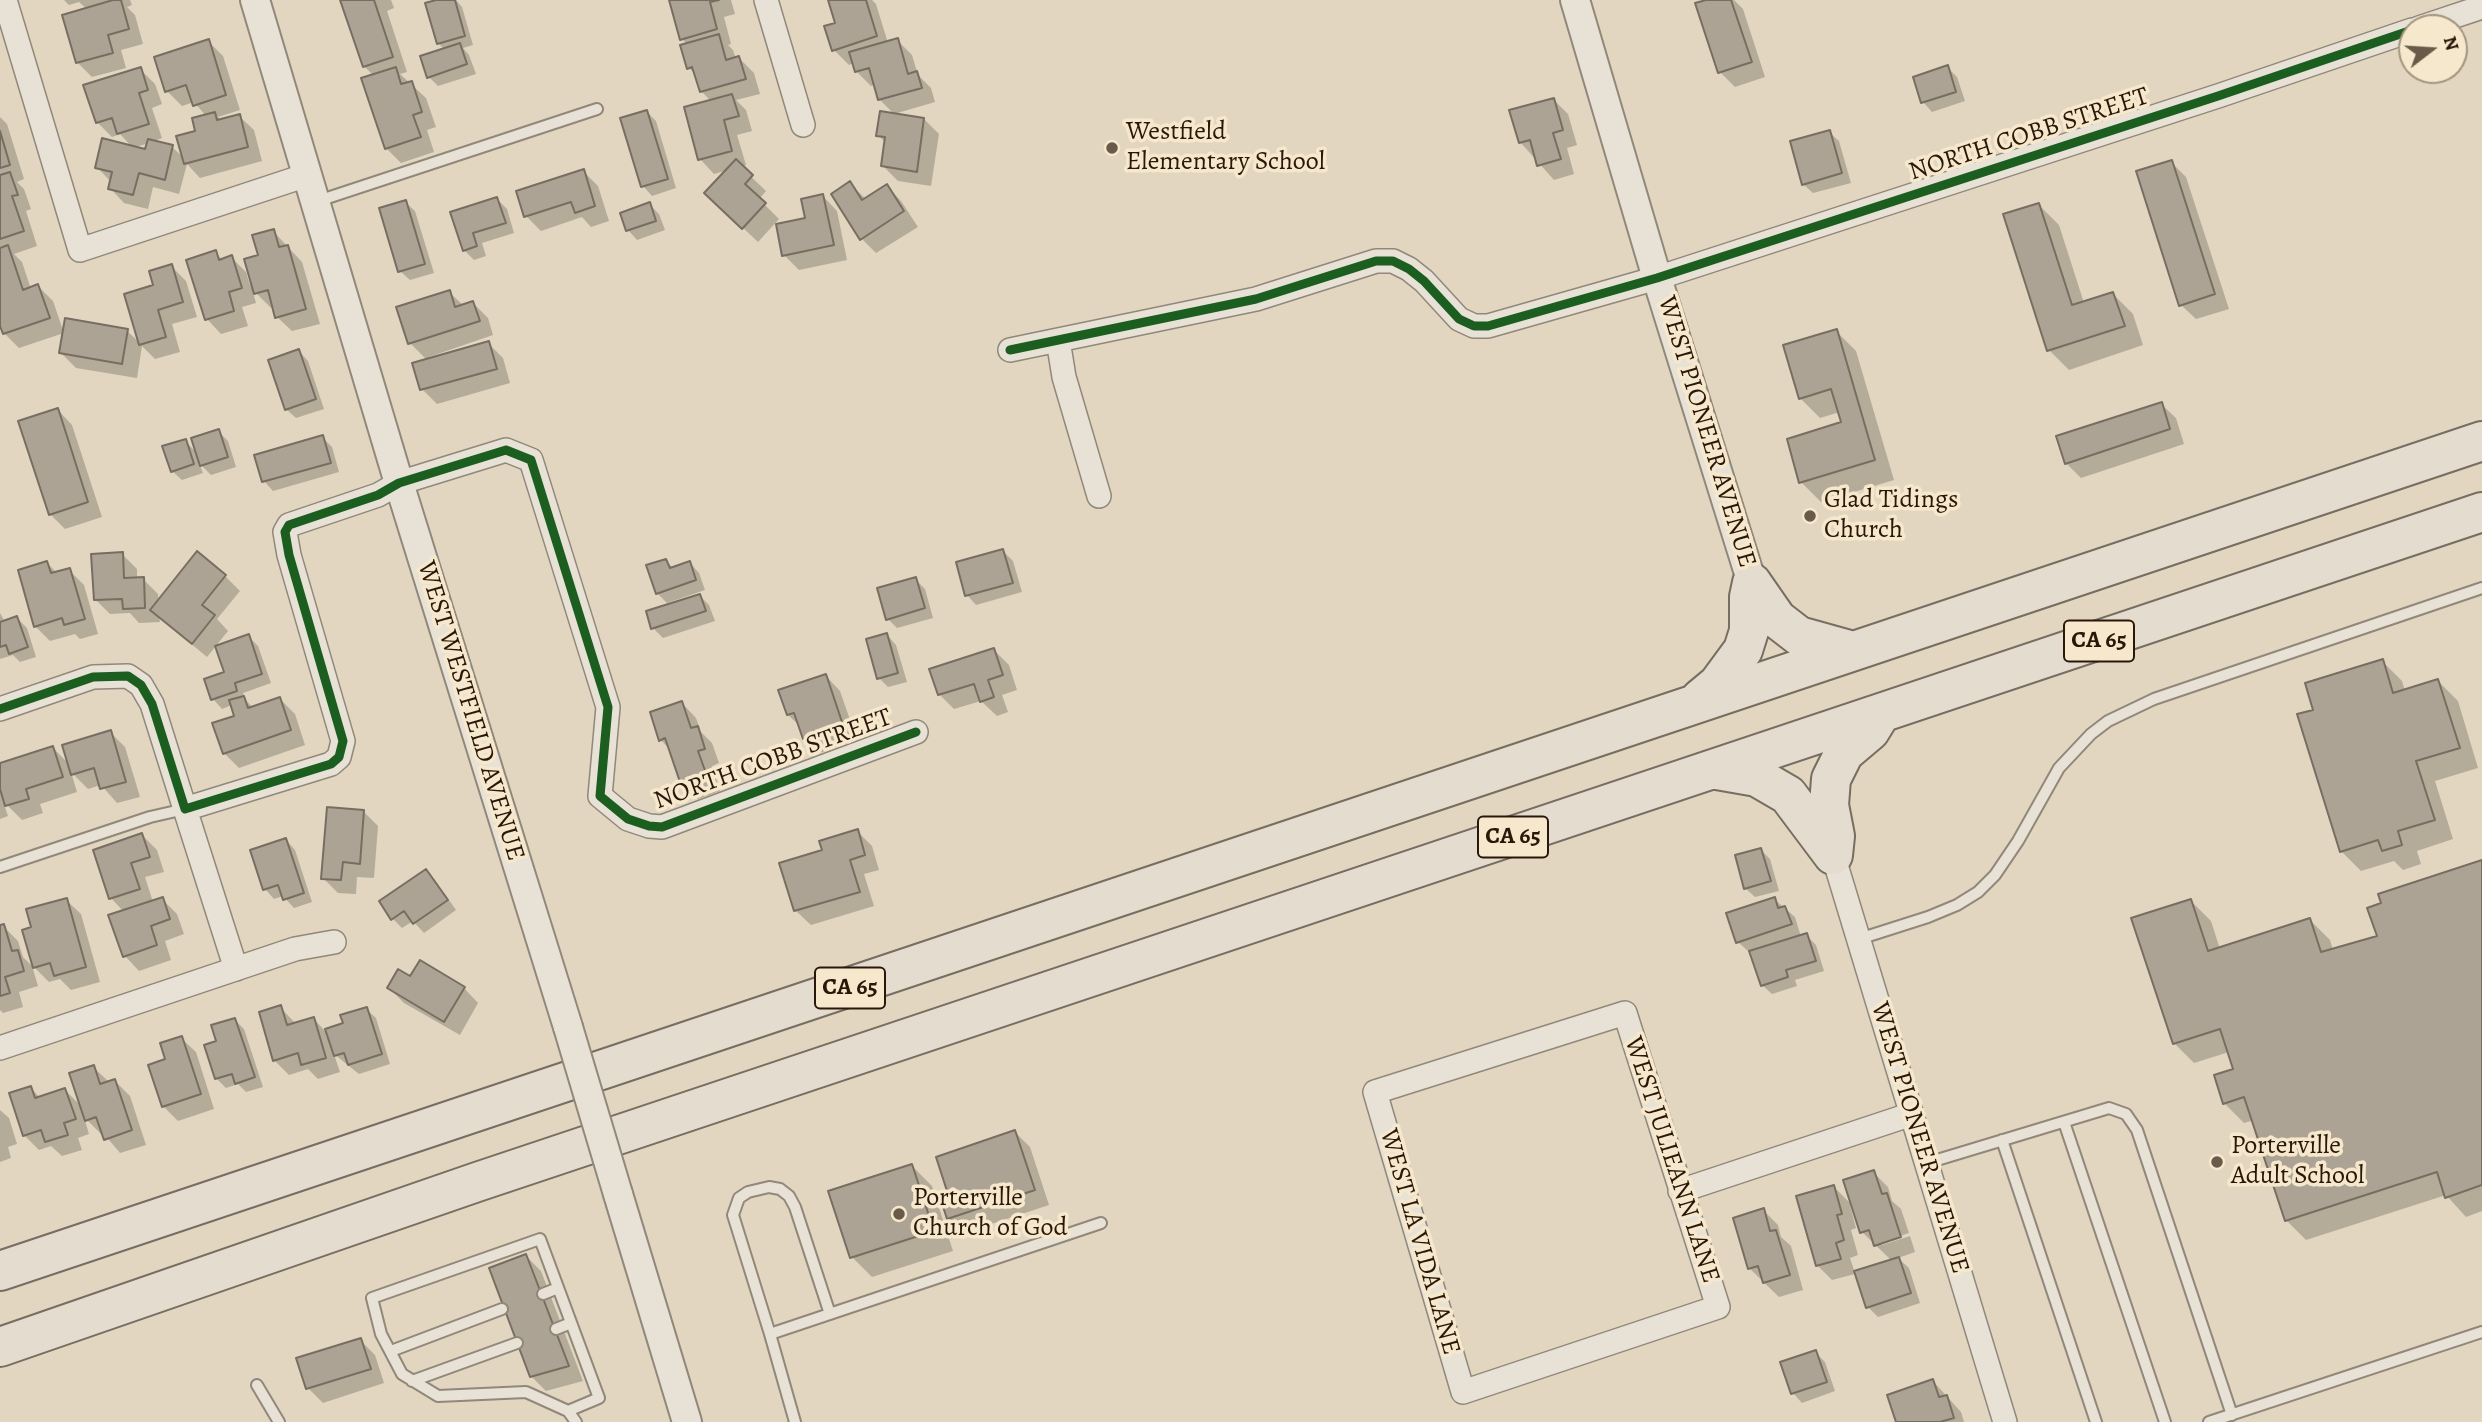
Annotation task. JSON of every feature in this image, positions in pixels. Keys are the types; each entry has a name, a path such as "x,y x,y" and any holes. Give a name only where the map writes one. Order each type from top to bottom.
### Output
{"highway":[{"name":"CA 65","path":"3,1270 2482,441"},
{"name":"CA 65","path":"0,1347 477,1182 1717,770 2482,512"},
{"path":"1752,583 1768,608 1793,632 1817,642 1853,651"},
{"path":"1689,706 1718,684 1743,650 1749,631 1748,597 1752,583"},
{"path":"1833,855 1835,836 1829,805 1831,779 1844,753 1871,731 1881,715"},
{"path":"1717,770 1757,777 1788,795 1833,855"}],"street":[{"path":"5,0 80,250 307,175"},
{"name":"WEST WESTFIELD AVENUE","path":"255,0 398,483 568,1027 687,1422"},
{"path":"766,0 803,125"},
{"name":"WEST PIONEER AVENUE","path":"1575,0 1657,278 1752,583"},
{"path":"2461,14 2482,7"},
{"name":"NORTH COBB STREET","path":"1058,340 1256,299 1376,261 1393,261 1409,269 1424,281 1459,319 1474,326 1488,326 1657,278 2398,35"},
{"path":"1010,350 1058,340 1064,377 1099,496"},
{"name":"NORTH COBB STREET","path":"185,809 331,764 343,750 341,731 289,555 285,532 289,525 378,495 398,483 506,450 531,460 608,708 600,796 628,818 649,826 662,827 916,732"},
{"path":"0,709 93,677 128,676 141,685 152,704 236,969"},
{"name":"WEST PIONEER AVENUE","path":"1833,855 2005,1422"},
{"path":"0,1048 295,949 334,942"},
{"name":"WEST LA VIDA LANE","path":"1625,1013 1375,1092 1463,1392 1718,1307"},
{"name":"WEST JULIEANN LANE","path":"1625,1013 1718,1307"},
{"path":"1680,1191 1912,1114"}],"lane":[{"path":"315,202 597,109"},
{"path":"1859,939 1928,917 1957,905 1978,892 1995,875 2018,841 2059,768 2091,734 2108,721 2154,699 2482,588"},
{"path":"0,867 150,817 185,809"},
{"path":"1927,1163 2109,1108 2126,1114 2137,1130 2232,1415"},
{"path":"2064,1122 2165,1422"},
{"path":"2002,1140 2096,1422"},
{"path":"795,1422 733,1215 739,1198 748,1192 769,1187 780,1189 789,1196 830,1314"},
{"path":"769,1334 1101,1223"},
{"path":"568,1411 599,1398 540,1239 372,1298 382,1334 401,1374 412,1381 438,1396 526,1392 568,1411 576,1422"},
{"path":"543,1294 558,1288"},
{"path":"391,1351 502,1309"},
{"path":"555,1329 571,1323"},
{"path":"2209,1422 2482,1332"},
{"path":"412,1381 517,1343"},
{"path":"257,1385 279,1422"}],"building":[{"path":"121,0 129,29 108,35 113,53 76,63 62,15"},
{"path":"340,0 374,0 393,57 363,67"},
{"path":"455,0 465,36 437,44 425,3"},
{"path":"669,0 719,0 710,2 717,29 680,40"},
{"path":"828,0 866,0 877,36 832,51 824,26 835,23"},
{"path":"1731,0 1752,62 1718,73 1695,3"},
{"path":"719,34 726,60 739,56 746,79 700,92 692,67 687,69 680,45"},
{"path":"898,38 908,74 917,71 922,88 878,100 869,68 855,72 849,52"},
{"path":"209,39 226,95 193,106 186,85 165,92 154,57"},
{"path":"460,43 467,64 427,78 420,56"},
{"path":"1948,65 1956,92 1921,103 1913,77"},
{"path":"141,67 148,90 139,93 149,124 117,134 112,118 96,123 83,85"},
{"path":"396,67 401,84 412,81 422,112 413,115 421,137 385,149 361,78"},
{"path":"732,94 739,116 724,120 732,151 698,160 684,107"},
{"path":"1554,98 1563,130 1553,133 1561,159 1537,166 1530,140 1519,143 1509,110"},
{"path":"647,110 668,179 641,187 620,118"},
{"path":"880,111 924,118 917,172 881,166 885,137 876,136"},
{"path":"215,112 217,120 240,114 248,147 184,164 176,136 195,131 192,118"},
{"path":"1830,130 1842,173 1802,185 1790,141"},
{"path":"0,131 10,165 0,168"},
{"path":"102,138 145,149 148,139 173,145 165,180 139,173 133,195 108,189 112,172 95,168"},
{"path":"736,159 753,175 745,184 766,203 742,229 704,193"},
{"path":"2172,160 2215,294 2179,306 2136,171"},
{"path":"584,169 595,206 575,213 571,202 524,217 516,191"},
{"path":"10,172 18,195 12,196 24,231 0,239 0,175"},
{"path":"850,181 862,200 887,184 904,211 860,240 831,194"},
{"path":"823,194 834,245 782,256 776,224 805,218 801,199"},
{"path":"497,197 506,223 473,233 477,246 463,251 450,212"},
{"path":"406,200 425,264 398,272 379,208"},
{"path":"650,202 656,221 626,231 620,213"},
{"path":"2039,203 2072,305 2113,292 2125,326 2047,351 2003,214"},
{"path":"274,229 279,247 288,245 306,309 275,318 268,290 254,294 244,259 258,255 252,235"},
{"path":"8,245 23,290 38,284 50,318 3,334 0,326 0,248"},
{"path":"216,250 219,260 232,255 242,288 229,292 234,311 205,320 186,260"},
{"path":"172,264 183,302 158,310 166,337 139,345 124,294 153,285 149,271"},
{"path":"450,290 455,307 473,301 480,321 408,344 396,307"},
{"path":"65,318 128,329 122,364 59,353"},
{"path":"1837,329 1875,460 1799,483 1787,439 1841,422 1831,389 1799,399 1783,345"},
{"path":"489,341 497,369 420,390 412,363"},
{"path":"299,349 316,399 285,410 268,360"},
{"path":"2162,402 2170,429 2065,464 2056,436"},
{"path":"58,408 88,502 49,515 18,421"},
{"path":"219,429 228,457 200,466 191,438"},
{"path":"323,435 331,463 262,482 254,455"},
{"path":"186,439 194,464 171,472 162,446"},
{"path":"1003,549 1013,583 965,596 956,562"},
{"path":"197,551 226,575 202,605 215,615 192,644 150,610"},
{"path":"123,552 124,578 144,577 145,608 123,609 122,599 94,600 91,554"},
{"path":"666,559 670,568 690,561 696,580 656,594 646,565"},
{"path":"47,561 51,573 70,568 85,619 64,625 62,618 34,627 18,570"},
{"path":"916,577 925,608 886,620 877,588"},
{"path":"700,594 706,611 651,629 646,611"},
{"path":"17,616 28,647 9,654 6,645 0,647 0,622"},
{"path":"887,633 898,673 877,679 866,639"},
{"path":"249,634 262,674 235,683 237,691 211,700 204,679 224,672 215,646"},
{"path":"994,648 1003,675 988,680 994,697 980,702 974,684 938,695 929,669"},
{"path":"2383,659 2393,693 2438,679 2460,748 2416,761 2435,820 2398,831 2402,845 2382,851 2378,840 2340,852 2297,714 2313,710 2305,683"},
{"path":"826,674 843,725 803,739 794,713 787,715 778,690"},
{"path":"244,696 248,708 280,697 291,730 223,754 212,723 234,716 229,700"},
{"path":"682,701 691,728 698,726 705,749 698,751 707,776 681,785 665,738 659,741 650,712"},
{"path":"111,730 126,782 100,789 94,768 71,775 62,745"},
{"path":"53,746 63,777 26,789 29,799 5,806 0,789 0,763"},
{"path":"327,807 364,810 360,864 343,862 341,880 321,879"},
{"path":"858,829 865,855 850,860 860,892 794,911 779,863 822,850 819,841"},
{"path":"142,833 150,857 131,863 140,889 109,899 93,850"},
{"path":"286,838 304,893 283,900 278,885 263,890 250,850"},
{"path":"1761,848 1771,881 1744,889 1735,855"},
{"path":"2482,860 2482,1185 2445,1198 2437,1172 2285,1221 2244,1097 2223,1104 2214,1075 2233,1069 2220,1029 2173,1044 2131,918 2191,899 2208,951 2310,918 2321,952 2377,936 2367,908 2381,903 2378,894"},
{"path":"426,869 448,900 413,924 404,911 391,920 379,901"},
{"path":"163,897 170,919 151,926 157,945 123,957 108,915"},
{"path":"1775,897 1778,908 1785,906 1792,924 1736,943 1726,913"},
{"path":"67,898 86,967 54,976 50,963 33,968 22,930 31,927 26,909"},
{"path":"4,924 12,951 18,950 24,971 5,977 10,993 0,996 0,925"},
{"path":"1807,933 1816,961 1786,970 1788,977 1761,986 1749,951"},
{"path":"420,960 465,987 444,1022 387,988 398,969 410,976"},
{"path":"281,1005 287,1025 314,1017 326,1058 301,1065 298,1053 273,1061 259,1012"},
{"path":"367,1007 382,1054 348,1065 344,1053 334,1056 325,1029 343,1023 340,1015"},
{"path":"235,1018 255,1077 235,1084 232,1074 215,1079 204,1045 216,1041 211,1025"},
{"path":"182,1036 201,1094 162,1107 148,1065 165,1059 160,1043"},
{"path":"94,1065 100,1084 115,1079 132,1130 104,1140 96,1117 85,1121 69,1073"},
{"path":"31,1086 35,1098 65,1088 76,1119 64,1123 68,1135 45,1142 41,1130 23,1136 9,1093"},
{"path":"1015,1130 1035,1190 947,1219 939,1194 947,1191 936,1157"},
{"path":"912,1164 934,1231 850,1258 828,1191"},
{"path":"1874,1170 1882,1194 1887,1193 1901,1237 1874,1246 1869,1230 1860,1233 1843,1180"},
{"path":"1834,1185 1842,1214 1837,1215 1844,1240 1836,1243 1841,1259 1816,1266 1796,1196"},
{"path":"1764,1208 1770,1231 1776,1230 1790,1275 1763,1283 1758,1266 1748,1269 1733,1218"},
{"path":"526,1254 569,1366 530,1377 489,1268"},
{"path":"1899,1257 1911,1293 1866,1308 1854,1271"},
{"path":"361,1338 371,1369 306,1389 296,1358"},
{"path":"1816,1350 1827,1382 1791,1394 1780,1362"},
{"path":"1933,1379 1939,1397 1947,1395 1954,1418 1940,1422 1896,1422 1887,1395"}],"cycle path":[{"path":"1010,350 1256,299 1376,261 1393,261 1409,269 1424,281 1459,319 1474,326 1488,326 1657,278 2398,35"},
{"path":"0,709 93,677 128,676 141,685 152,704 185,809 331,764 339,757 343,741 289,555 285,532 289,525 378,495 399,483 506,450 531,460 608,707 600,796 628,819 662,827 916,732"}],"place":[{"name":"Westfield Elementary School","path":"1112,148"},
{"name":"Glad Tidings Church","path":"1810,516"},
{"name":"Porterville Adult School","path":"2217,1162"},
{"name":"Porterville Church of God","path":"899,1214"}]}
